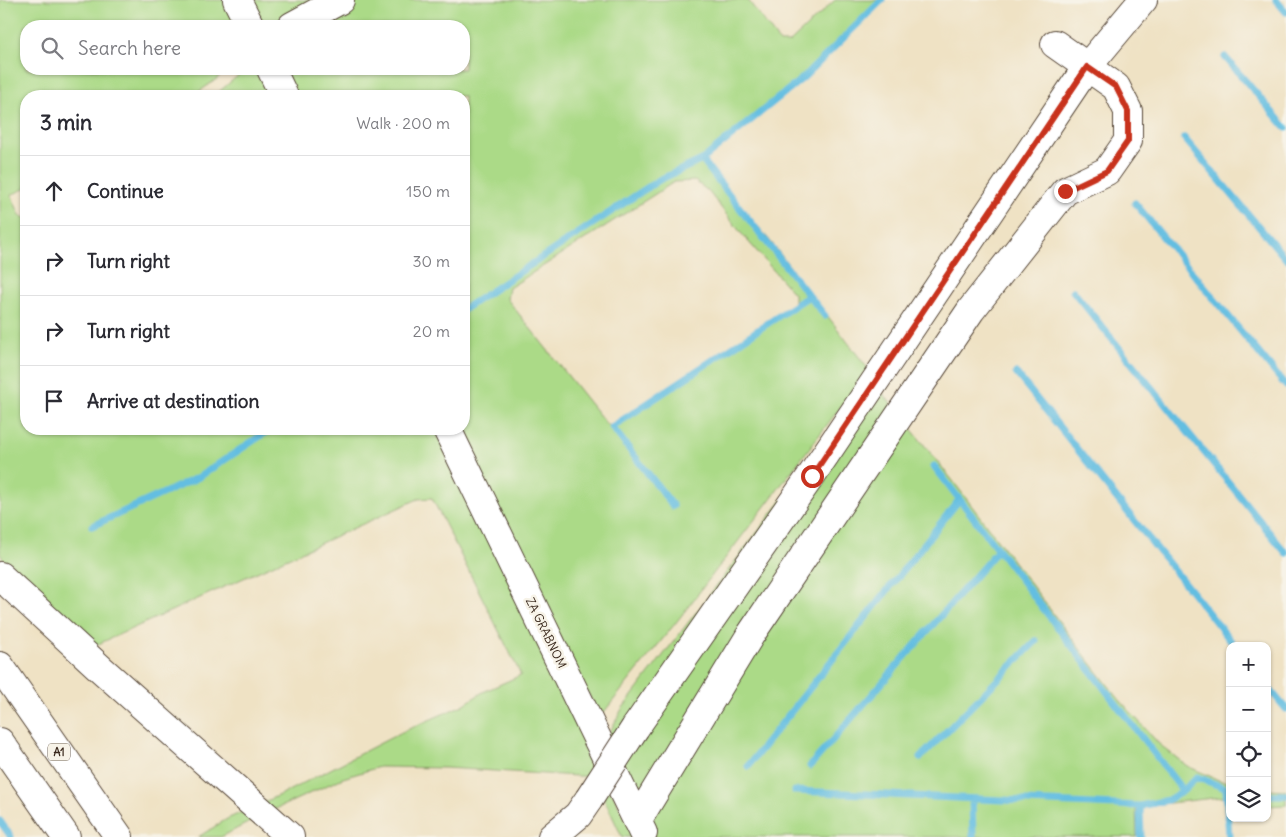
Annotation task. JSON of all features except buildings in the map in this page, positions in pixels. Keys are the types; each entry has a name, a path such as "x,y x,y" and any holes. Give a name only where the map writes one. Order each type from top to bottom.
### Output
{"main road":[{"path":"237,0 247,20"},
{"path":"303,20 340,0"},
{"path":"552,837 580,817 635,728 812,476 1087,67 1143,0"},
{"path":"641,829 751,634 971,310 1065,191 1107,171 1128,141 1128,111 1116,87 1055,44"},
{"path":"274,75 281,90"},
{"name":"ZA GRABNOM","path":"450,435 641,829"},
{"path":"0,576 101,669 290,837"},
{"name":"A1","path":"0,666 118,837"},
{"path":"0,742 66,837"}],"green space":[{"path":"0,0 229,0 237,20 20,20 20,75 220,75 201,90 20,90 20,191 11,195 20,215 20,435 438,435 634,837 622,837 594,777 445,768 379,767 343,778 267,813 221,837 198,837 227,819 288,791 402,732 463,705 483,692 521,675 432,498 418,499 85,650 13,574 0,554"},
{"path":"244,0 324,0 289,20 264,20 252,15"},
{"path":"351,0 748,0 780,43 789,43 835,0 882,0 795,82 704,161 771,242 869,370 678,620 600,717 456,435 470,435 470,90 293,90 286,75 470,75 470,20 318,20","holes":["695,181 708,191 741,233 794,294 794,304 634,415 608,426 507,299 509,288 674,182"]},
{"path":"239,75 265,75 274,90 221,90"},
{"path":"873,381 953,481 1119,699 1159,744 1187,766 1226,782 1226,796 1136,807 1137,837 653,837 607,737 622,709"},
{"path":"1271,789 1286,790 1286,805 1271,806"}],"waterway":[{"path":"470,305 659,180 702,160 804,77 882,0"},
{"path":"1276,0 1286,12"},
{"path":"1225,57 1286,128"},
{"path":"1184,138 1286,259"},
{"path":"702,160 825,316"},
{"path":"1135,203 1286,386"},
{"path":"1073,291 1286,553"},
{"path":"673,506 612,427 809,296"},
{"path":"1016,373 1232,642"},
{"path":"92,526 199,477 262,435"},
{"path":"934,466 1183,791"},
{"path":"748,766 959,500"},
{"path":"810,766 998,550"},
{"path":"920,758 1036,641"},
{"path":"1268,687 1286,709"},
{"path":"795,791 1140,806 1168,800 1183,791 1197,777 1226,788"},
{"path":"1271,795 1286,795"},
{"path":"972,799 973,837"},
{"path":"1140,806 1141,837"},
{"path":"0,821 11,837"},
{"path":"1228,822 1229,837"}],"route":[{"path":"812,476 1087,67 1116,87 1128,111 1128,141 1107,171 1065,191"}]}
